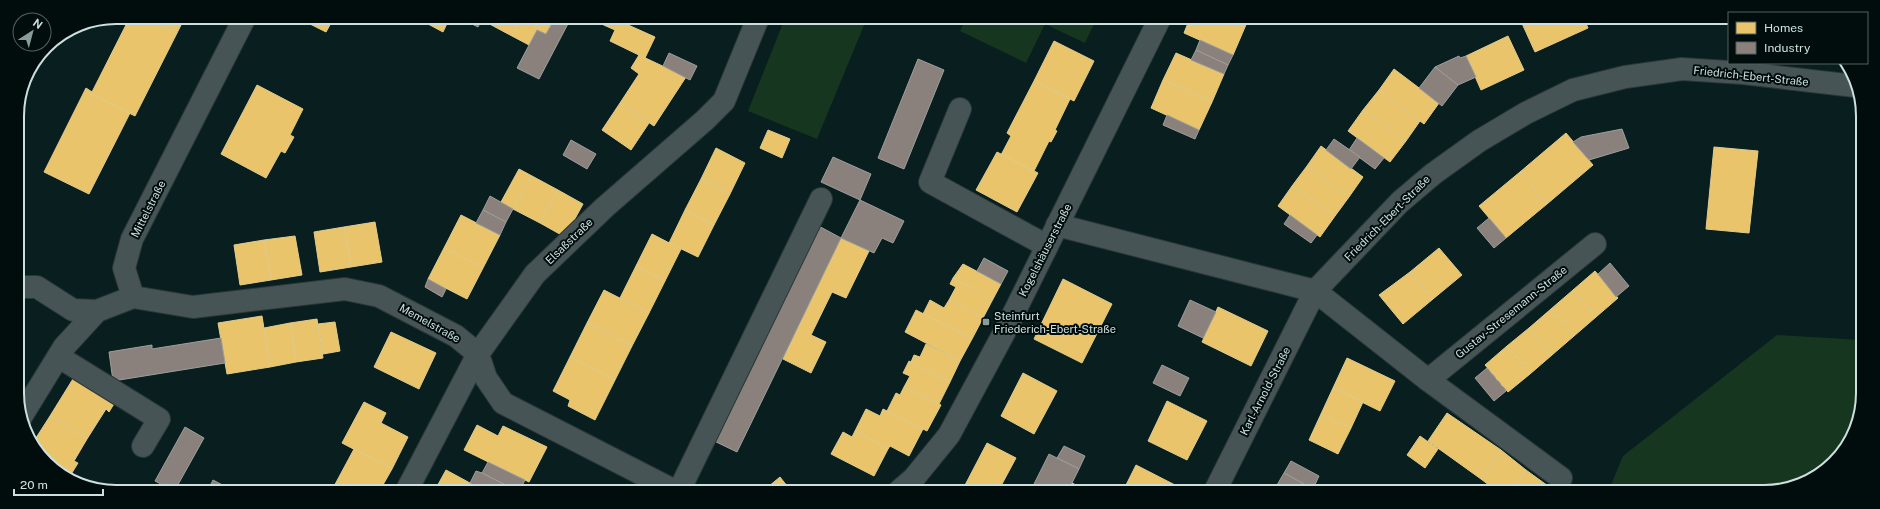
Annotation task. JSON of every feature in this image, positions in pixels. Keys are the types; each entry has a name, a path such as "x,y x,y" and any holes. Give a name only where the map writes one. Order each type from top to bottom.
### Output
{"street":[{"name":"Mittelstraße","path":"133,297 124,268 132,239 241,24"},
{"name":"Elsaßstraße","path":"410,485 478,354 536,274 605,207 705,120 724,101 756,24"},
{"name":"Kogelshäuserstraße","path":"906,485 914,478 948,435 1005,331 1157,24"},
{"name":"Friedrich-Ebert-Straße","path":"1315,292 1400,202 1433,174 1479,141 1526,112 1573,90 1624,77 1682,69 1743,72 1851,85"},
{"path":"960,109 930,182 1047,246"},
{"path":"682,485 821,199"},
{"path":"1057,225 1315,292 1428,380 1561,478"},
{"name":"Gustav-Stresemann-Straße","path":"1428,380 1595,244"},
{"path":"24,287 37,287 73,310 97,311 133,297"},
{"name":"Memelstraße","path":"133,297 193,307 345,289 379,296 456,336 478,354"},
{"name":"Karl-Arnold-Straße","path":"1218,485 1315,292"},
{"path":"26,409 64,347 97,311"},
{"path":"478,354 486,378 503,403 663,485"},
{"path":"58,357 159,419 143,446"}],"green space":[{"path":"783,24 865,24 817,139 748,111"},
{"path":"963,24 1045,24 1026,63 960,31"},
{"path":"1045,24 1094,24 1085,43"},
{"path":"1777,335 1856,340 1856,399 1853,417 1849,428 1837,449 1825,462 1799,478 1788,482 1770,485 1611,485 1623,456"}],"building: Homes":[{"path":"126,24 158,24 177,33 135,116 91,94"},
{"path":"158,24 182,24 177,33"},
{"path":"310,24 330,24 326,32"},
{"path":"428,24 447,24 443,32"},
{"path":"490,24 518,24 512,36"},
{"path":"518,24 552,24 546,34 537,30 529,45 512,36"},
{"path":"602,24 626,24 655,37 645,58 610,41 615,30"},
{"path":"1188,24 1239,24 1245,27 1233,55 1184,33"},
{"path":"1239,24 1246,24 1245,27"},
{"path":"1522,24 1586,24 1588,28 1535,52"},
{"path":"1508,36 1524,70 1481,90 1466,56"},
{"path":"1054,41 1094,61 1074,101 1034,81"},
{"path":"1176,53 1224,74 1212,102 1163,80"},
{"path":"639,55 686,77 654,126 620,103 639,74 631,68"},
{"path":"1394,69 1439,103 1424,124 1379,90"},
{"path":"1163,80 1212,102 1199,130 1151,108"},
{"path":"1034,81 1070,99 1055,130 1057,131 1051,142 1049,141 1034,171 1001,155 1011,136 1007,133"},
{"path":"257,85 303,109 290,135 294,137 285,153 281,151 266,178 221,154"},
{"path":"86,88 92,92 91,94 130,113 89,194 44,172"},
{"path":"1379,90 1420,121 1406,141 1363,110"},
{"path":"620,103 649,123 631,150 602,130"},
{"path":"1363,110 1406,141 1390,162 1348,131"},
{"path":"768,130 790,139 782,158 760,148"},
{"path":"1566,133 1593,165 1547,204 1520,172"},
{"path":"1321,146 1363,177 1349,197 1307,166"},
{"path":"1714,147 1758,151 1749,233 1706,229"},
{"path":"716,148 745,163 730,194 701,179"},
{"path":"997,152 1038,173 1017,212 976,190"},
{"path":"1307,166 1349,197 1335,216 1292,186"},
{"path":"519,169 532,176 513,209 501,202"},
{"path":"1520,172 1547,204 1506,238 1479,206"},
{"path":"532,176 558,190 540,223 513,209"},
{"path":"701,179 730,194 714,225 685,210"},
{"path":"1292,186 1335,216 1320,237 1278,206"},
{"path":"558,190 583,204 565,237 540,223"},
{"path":"685,210 714,225 698,257 669,243"},
{"path":"461,215 500,235 483,268 444,248"},
{"path":"375,222 382,262 351,267 344,227"},
{"path":"344,227 351,267 320,272 314,232"},
{"path":"652,234 681,249 665,281 636,266"},
{"path":"295,236 302,275 271,280 264,240"},
{"path":"841,238 869,251 846,298 832,292 811,335 826,342 811,373 783,359"},
{"path":"264,240 271,280 240,285 234,245"},
{"path":"444,248 483,268 467,299 428,279"},
{"path":"1439,248 1462,275 1433,299 1410,272"},
{"path":"963,264 1001,284 993,299 953,278"},
{"path":"636,266 665,281 649,313 620,298"},
{"path":"1595,271 1618,298 1596,317 1573,290"},
{"path":"1410,272 1433,299 1403,324 1379,295"},
{"path":"953,278 993,299 983,318 949,300 956,287 950,284"},
{"path":"1063,279 1112,304 1082,363 1034,339"},
{"path":"604,290 649,313 632,346 587,323"},
{"path":"1573,290 1596,317 1574,336 1551,309"},
{"path":"930,300 944,308 949,300 983,318 972,339 923,314"},
{"path":"1218,307 1268,331 1251,366 1202,342"},
{"path":"1551,309 1574,336 1552,355 1529,328"},
{"path":"916,310 972,339 960,361 905,332"},
{"path":"262,316 270,367 227,374 218,323"},
{"path":"317,319 323,358 296,362 290,323"},
{"path":"335,322 340,351 323,354 318,324"},
{"path":"290,323 296,362 270,367 264,328"},
{"path":"587,323 632,346 615,380 570,357"},
{"path":"1529,328 1552,355 1530,374 1507,346"},
{"path":"391,332 436,353 419,389 374,367"},
{"path":"926,344 960,361 950,382 911,362 914,355 920,357"},
{"path":"1507,346 1530,374 1508,392 1485,365"},
{"path":"570,357 615,380 595,420 568,406 570,400 553,391"},
{"path":"1347,358 1395,381 1380,411 1333,388"},
{"path":"909,361 950,382 939,404 904,387 910,376 903,373"},
{"path":"1023,373 1057,391 1034,434 1001,416"},
{"path":"76,374 117,399 109,412 106,409 87,439 50,416"},
{"path":"904,387 941,405 927,431 887,411 896,393 900,395"},
{"path":"1333,388 1363,402 1351,428 1321,414"},
{"path":"1167,401 1207,421 1187,460 1148,441"},
{"path":"364,402 386,413 381,423 408,437 392,469 342,443"},
{"path":"866,409 880,416 883,409 923,429 909,456 890,446 888,449 855,431"},
{"path":"1447,413 1501,450 1481,479 1428,441"},
{"path":"1321,414 1351,428 1338,454 1309,440"},
{"path":"50,416 87,439 74,461 78,463 71,474 51,458 36,438"},
{"path":"477,425 498,436 503,426 547,447 529,482 464,450"},
{"path":"855,431 888,449 874,476 831,454 843,432 852,437"},
{"path":"1420,436 1438,449 1425,468 1407,455"},
{"path":"987,443 1016,458 1002,484 1004,485 965,485"},
{"path":"354,449 392,469 383,485 335,485"},
{"path":"1501,450 1526,470 1515,485 1489,485 1481,479"},
{"path":"1136,465 1175,485 1126,485"},
{"path":"446,470 474,485 438,485"},
{"path":"1526,470 1547,485 1515,485"},
{"path":"780,477 786,485 770,485"}],"building: Industry":[{"path":"472,24 480,24 478,27"},
{"path":"552,24 568,24 539,79 517,68 537,30 546,34"},
{"path":"1200,40 1233,55 1228,65 1196,50"},
{"path":"1196,50 1228,65 1224,74 1191,60"},
{"path":"669,53 697,66 690,80 663,66"},
{"path":"1459,56 1460,58 1466,56 1476,77 1458,85 1435,67"},
{"path":"918,59 944,70 904,169 878,158"},
{"path":"1435,67 1458,85 1442,106 1419,88"},
{"path":"1167,115 1199,130 1195,139 1163,125"},
{"path":"1622,129 1629,148 1589,160 1573,142 1581,137"},
{"path":"1357,138 1384,158 1375,169 1349,150"},
{"path":"1334,139 1360,157 1351,169 1326,150"},
{"path":"571,140 596,154 587,169 563,155"},
{"path":"833,157 871,174 860,200 821,182"},
{"path":"490,196 513,209 506,222 483,210"},
{"path":"860,200 904,221 893,243 882,238 874,253 841,238"},
{"path":"483,210 506,222 500,235 476,223"},
{"path":"1290,215 1317,235 1311,243 1284,224"},
{"path":"1489,218 1506,238 1494,248 1477,228"},
{"path":"815,224 841,238 737,452 710,439"},
{"path":"984,258 1008,271 1001,284 977,271"},
{"path":"1610,263 1629,286 1616,297 1598,274"},
{"path":"428,279 446,289 442,297 425,287"},
{"path":"1190,300 1216,312 1203,338 1178,326"},
{"path":"221,338 225,363 113,381 109,352 152,345 152,349"},
{"path":"1162,365 1189,378 1180,396 1153,383"},
{"path":"1487,368 1506,391 1494,401 1475,378"},
{"path":"185,427 204,438 178,485 163,485 155,481"},
{"path":"1064,446 1085,456 1079,469 1057,458"},
{"path":"1049,454 1079,469 1071,485 1034,484"},
{"path":"1291,461 1319,476 1315,485 1306,485 1284,473"},
{"path":"488,462 525,480 522,485 505,485 482,473"},
{"path":"476,471 505,485 474,485 470,483"},
{"path":"1284,473 1306,485 1277,485"},
{"path":"213,480 222,485 210,485"}],"place":[{"name":"Steinfurt Friederich-Ebert-Straße","path":"986,322"}]}
